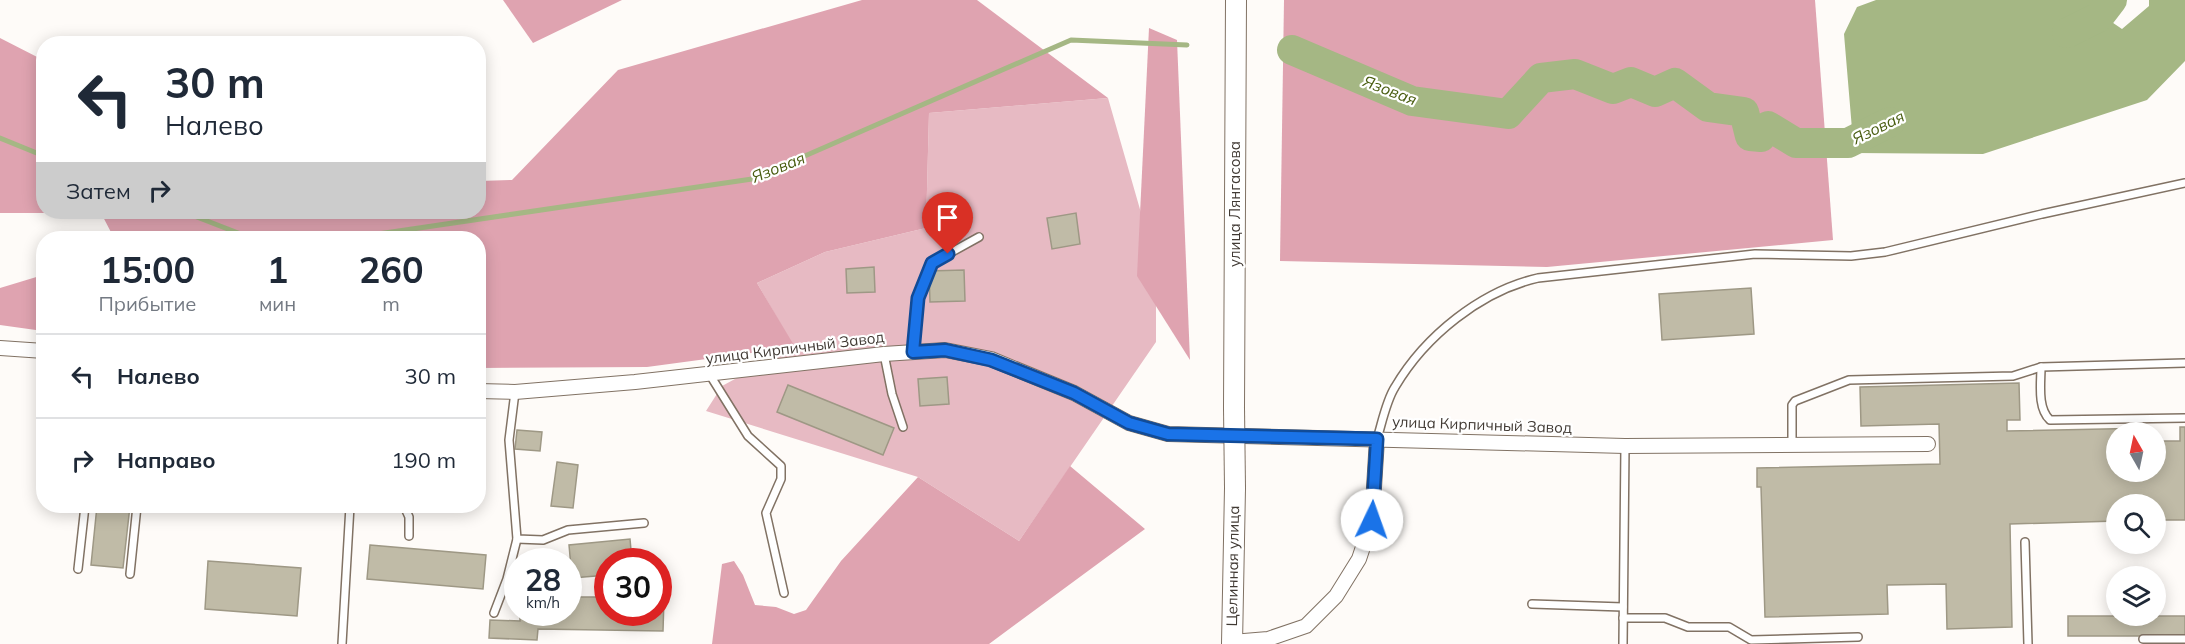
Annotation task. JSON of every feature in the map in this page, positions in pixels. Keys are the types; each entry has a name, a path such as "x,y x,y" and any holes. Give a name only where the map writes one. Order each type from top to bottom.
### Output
{"main road":[{"name":"улица Лянгасова","path":"1235,488 1236,0"},
{"name":"Целинная улица","path":"1232,643 1235,488"}],"street":[{"path":"0,348 36,350"},
{"name":"улица Кирпичный Завод","path":"486,391 515,392 710,375 884,354 945,350 991,360 1074,393 1129,423 1168,434 1625,446 1928,444"},
{"path":"1232,643 1268,639 1306,626 1336,596 1359,559 1372,520 1377,439"}],"lane":[{"path":"1377,439 1394,388 1426,345 1484,299 1513,284 1538,278 1755,254 1851,256 1885,252 2042,214 2185,183"},
{"path":"913,352 918,298 932,263 979,237"},
{"path":"884,354 891,394 903,427"},
{"path":"1792,445 1792,405 1795,401 1849,380 2013,376 2041,367 2185,363"},
{"path":"2041,367 2042,407 2044,414 2050,420 2185,418"},
{"path":"710,375 748,436 780,466 781,479 766,513 784,593"},
{"path":"494,613 507,579 517,539 509,440 515,392"},
{"path":"1623,644 1625,446"},
{"path":"78,569 84,513"},
{"path":"130,574 136,513"},
{"path":"342,644 350,513"},
{"path":"408,513 410,517 409,536"},
{"path":"517,539 543,540 568,530 644,523"},
{"path":"2025,542 2028,644"},
{"path":"1532,604 1623,607"},
{"path":"1623,618 1665,618 1688,627 1729,627 1751,640 1858,637"},
{"path":"2149,644 2143,639 2185,639"}],"shaded area":[{"path":"503,0 622,0 533,43"},
{"path":"862,0 977,0 1108,98 929,113 926,228 825,252 757,283 795,347 647,367 486,368 486,231 110,231 104,219 486,219 486,181 512,180 618,70"},
{"path":"1284,0 1815,0 1833,240 1547,267 1280,261"},
{"path":"1149,28 1177,40 1190,360 1137,276"},
{"path":"0,38 36,56 36,213 0,213"},
{"path":"1108,98 1156,265 1156,342 1019,541 918,477 706,411 722,386 794,347 757,283 825,252 926,228 929,113"},
{"path":"36,277 36,330 0,325 0,288"},
{"path":"1070,466 1145,529 989,644 712,644 722,564 734,561 743,575 755,605 776,607 794,614 806,610 841,561 918,477 1019,541"}],"water":[{"path":"1876,0 2093,0 2094,10 2122,29 2149,6 2149,0 2185,0 2185,61 2147,100 1983,154 1854,153 1844,34 1857,7"}],"building":[{"path":"1076,213 1080,244 1052,249 1047,218"},
{"path":"874,267 875,292 847,293 846,269"},
{"path":"964,270 965,301 930,302 929,271"},
{"path":"1751,288 1754,334 1662,340 1659,294"},
{"path":"947,377 949,404 920,406 918,379"},
{"path":"2019,383 2020,420 2007,420 2007,431 2106,429 2106,482 2166,482 2166,441 2180,441 2180,427 2185,427 2185,520 2166,520 2166,494 2106,494 2106,521 2010,524 2012,627 1947,629 1946,584 1887,585 1888,614 1765,617 1761,487 1757,487 1757,468 1940,464 1939,424 1861,426 1860,387"},
{"path":"788,385 894,428 883,455 777,412"},
{"path":"517,430 542,432 540,451 515,449"},
{"path":"557,462 578,465 573,508 551,506"},
{"path":"96,513 129,513 123,568 91,565"},
{"path":"630,539 631,548 594,548 594,576 582,577 582,548 569,548 569,545"},
{"path":"370,545 486,555 483,589 367,579"},
{"path":"208,561 301,568 297,616 205,609"},
{"path":"582,597 594,597 594,626 663,626 663,631 538,629 537,640 489,638 490,620 504,620 504,626 582,626"},
{"path":"2068,616 2106,616 2106,626 2166,626 2166,616 2185,616 2185,636 2068,636"}],"waterway":[{"name":"Язовая","path":"2067,33 2099,17 2112,0"},
{"name":"Язовая","path":"486,218 752,179 1071,40 1187,45"},
{"name":"Язовая","path":"1292,50 1412,101 1508,114 1541,78 1575,74 1613,89 1631,82 1655,92 1675,83 1708,107 1744,112 1750,136 1761,137 1768,126 1796,143 1848,143 1890,122"},
{"name":"Язовая","path":"0,138 36,153"},
{"name":"Язовая","path":"202,219 233,231"},
{"name":"Язовая","path":"399,231 480,219"}],"route":[{"path":"948,254 932,263 918,298 913,352 945,350 991,360 1074,393 1129,423 1168,434 1377,439 1372,520"}]}
